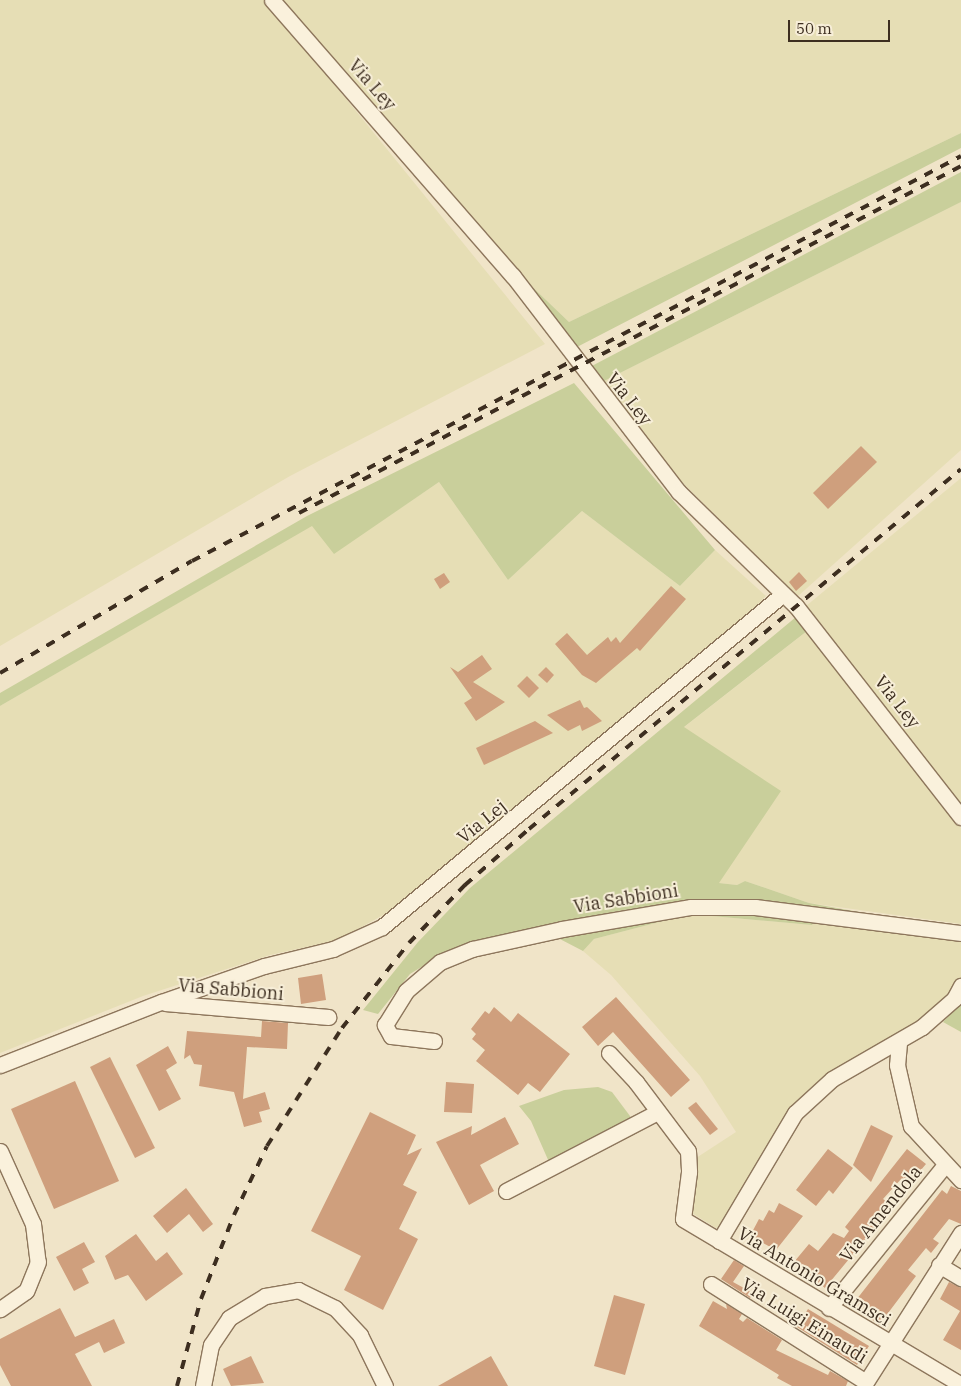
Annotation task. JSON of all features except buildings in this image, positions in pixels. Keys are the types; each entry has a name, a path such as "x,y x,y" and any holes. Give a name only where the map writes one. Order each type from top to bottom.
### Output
{"street":[{"name":"Via Ley","path":"272,0 513,276 678,492 783,594 835,653 961,817"},
{"name":"Via Lej","path":"0,1065 161,1002 264,966 333,949 382,927 783,594"},
{"name":"Via Sabbioni","path":"434,1040 391,1036 385,1025 406,991 440,962 472,948 562,928 691,907 755,907 961,932"},
{"name":"Via Antonio Gramsci","path":"718,1241 795,1113 832,1079 899,1043 954,999 961,986"},
{"name":"Via Sabbioni","path":"161,1002 328,1016"},
{"path":"899,1043 896,1065 911,1126 944,1166 961,1180"},
{"name":"Via Antonio Gramsci","path":"609,1053 636,1082 656,1113 688,1151 683,1219 889,1345 961,1384"},
{"path":"506,1191 656,1113"},
{"path":"0,1151 33,1224 38,1262 26,1291 0,1309"},
{"name":"Via Amendola","path":"829,1308 944,1166"},
{"path":"889,1345 961,1233"},
{"path":"939,1265 961,1278"},
{"name":"Via Luigi Einaudi","path":"711,1284 866,1382 889,1345"},
{"path":"203,1386 211,1345 229,1318 265,1296 298,1290 335,1308 354,1328 385,1386"}],"shaded area":[{"path":"0,0 266,0 545,344 290,476 0,646"},
{"path":"282,0 961,0 961,133 569,322 522,277"},
{"path":"961,202 961,450 797,597 675,475 600,383"},
{"path":"961,478 961,807 806,606"},
{"path":"439,482 508,580 582,511 680,586 715,550 766,596 731,632 385,914 338,940 270,955 143,996 0,1053 0,706 312,525 334,553"},
{"path":"807,631 961,828 961,924 809,903 745,881 737,885 719,883 683,728"},
{"path":"690,914 812,925 817,918 961,940 961,978 948,998 932,1012 806,1092 790,1109 722,1225 716,1228 687,1210 693,1160 736,1132 700,1076 611,975 583,951 594,939"}],"green space":[{"path":"961,133 961,148 577,347 522,277 569,322"},
{"path":"961,172 961,202 600,383 588,368"},
{"path":"574,383 715,550 680,586 582,511 508,580 439,482 334,554 312,526 0,706 0,693 307,516"},
{"path":"796,617 807,631 684,727 781,791 719,883 737,885 745,881 809,903 876,915 688,901 618,911 475,942 439,956 410,974 378,1014 363,1010 418,942 470,888"},
{"path":"691,911 756,911 817,918 812,925 690,914 594,939 583,951 556,937"},
{"path":"961,1003 961,1032 943,1022"},
{"path":"598,1087 612,1092 633,1120 549,1162 531,1121 519,1106 564,1090"}],"railway":[{"path":"0,673 192,561 961,156"},
{"path":"299,513 961,166"},
{"path":"177,1386 201,1299 234,1215 267,1146 342,1028 409,943 465,885 529,829 961,469"}]}
